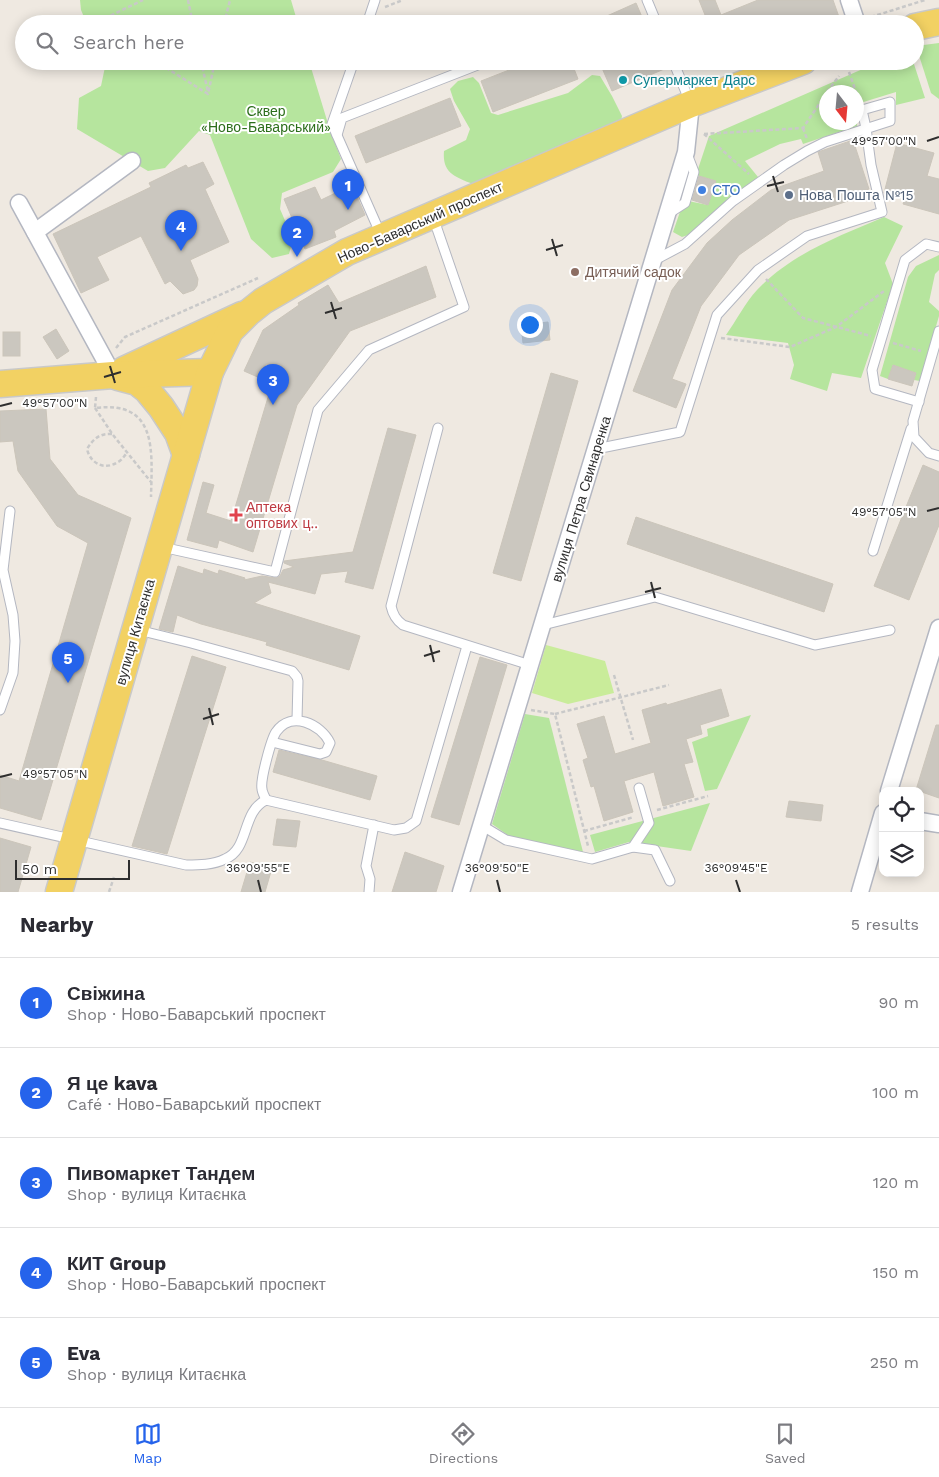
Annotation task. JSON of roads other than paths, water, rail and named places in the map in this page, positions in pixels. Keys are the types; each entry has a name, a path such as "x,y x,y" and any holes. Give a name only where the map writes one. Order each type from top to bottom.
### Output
{"main road":[{"path":"924,25 939,22"},
{"name":"Ново-Баварський проспект","path":"210,372 230,331 248,312 263,301 342,256 692,104 780,70"},
{"path":"105,375 248,312"},
{"path":"0,384 105,375 210,372"},
{"name":"вулиця Китаєнка","path":"59,892 210,372"},
{"path":"105,375 137,382 147,390 178,433 186,456"}],"street":[{"path":"849,0 854,15"},
{"name":"вулиця Петра Свинаренка","path":"461,892 686,152 692,104"},
{"path":"35,232 132,161"},
{"path":"19,203 105,375"},
{"path":"890,787 939,628"},
{"path":"924,822 939,824"},
{"path":"860,892 879,826"}],"lane":[{"path":"370,15 375,0"},
{"path":"647,0 653,15"},
{"path":"351,70 332,124 382,238"},
{"path":"337,135 342,118 465,70"},
{"path":"677,70 692,104"},
{"path":"596,449 680,432 717,315 758,270 807,236 882,212 871,165 866,128 825,142 784,165 733,201 685,244 653,261"},
{"path":"159,546 275,572 318,410 369,350 464,308 432,216"},
{"path":"919,402 875,389 872,370 904,260 926,244 939,247"},
{"path":"873,551 939,331"},
{"path":"913,422 914,437 929,453 939,456"},
{"path":"438,428 391,606 397,620 404,626 530,665"},
{"path":"0,710 13,673 15,641 13,615 3,570 10,512"},
{"path":"542,625 655,597 815,645 890,630"},
{"path":"135,630 191,643 292,671 298,681 297,720"},
{"path":"0,823 186,865 205,864 226,859 234,854 240,845 252,812 258,804 266,800 394,830 406,828 416,820 467,646"},
{"path":"266,800 262,789 262,780 272,742 276,732 282,726 297,720 307,722 326,735 330,744 326,752 320,754 272,742"},
{"path":"633,847 649,823 639,788"},
{"path":"369,892 370,879 366,866 374,825"},
{"path":"481,825 506,840 592,859 633,847 655,850 670,881"}],"place":[{"name":"Супермаркет Дарс","path":"623,80"},
{"name":"СТО","path":"702,190"},
{"name":"Нова Пошта №15","path":"789,195"},
{"name":"Свіжина","path":"348,210"},
{"name":"КИТ Group","path":"181,251"},
{"name":"Я це kava","path":"297,257"},
{"name":"Дитячий садок","path":"575,272"},
{"name":"Пивомаркет Тандем","path":"273,405"},
{"name":"Аптека оптових ц‥","path":"236,515"},
{"name":"Eva","path":"68,683"}],"park label":[{"name":"Сквер «Ново-Баварський»","path":"266,120"}]}
